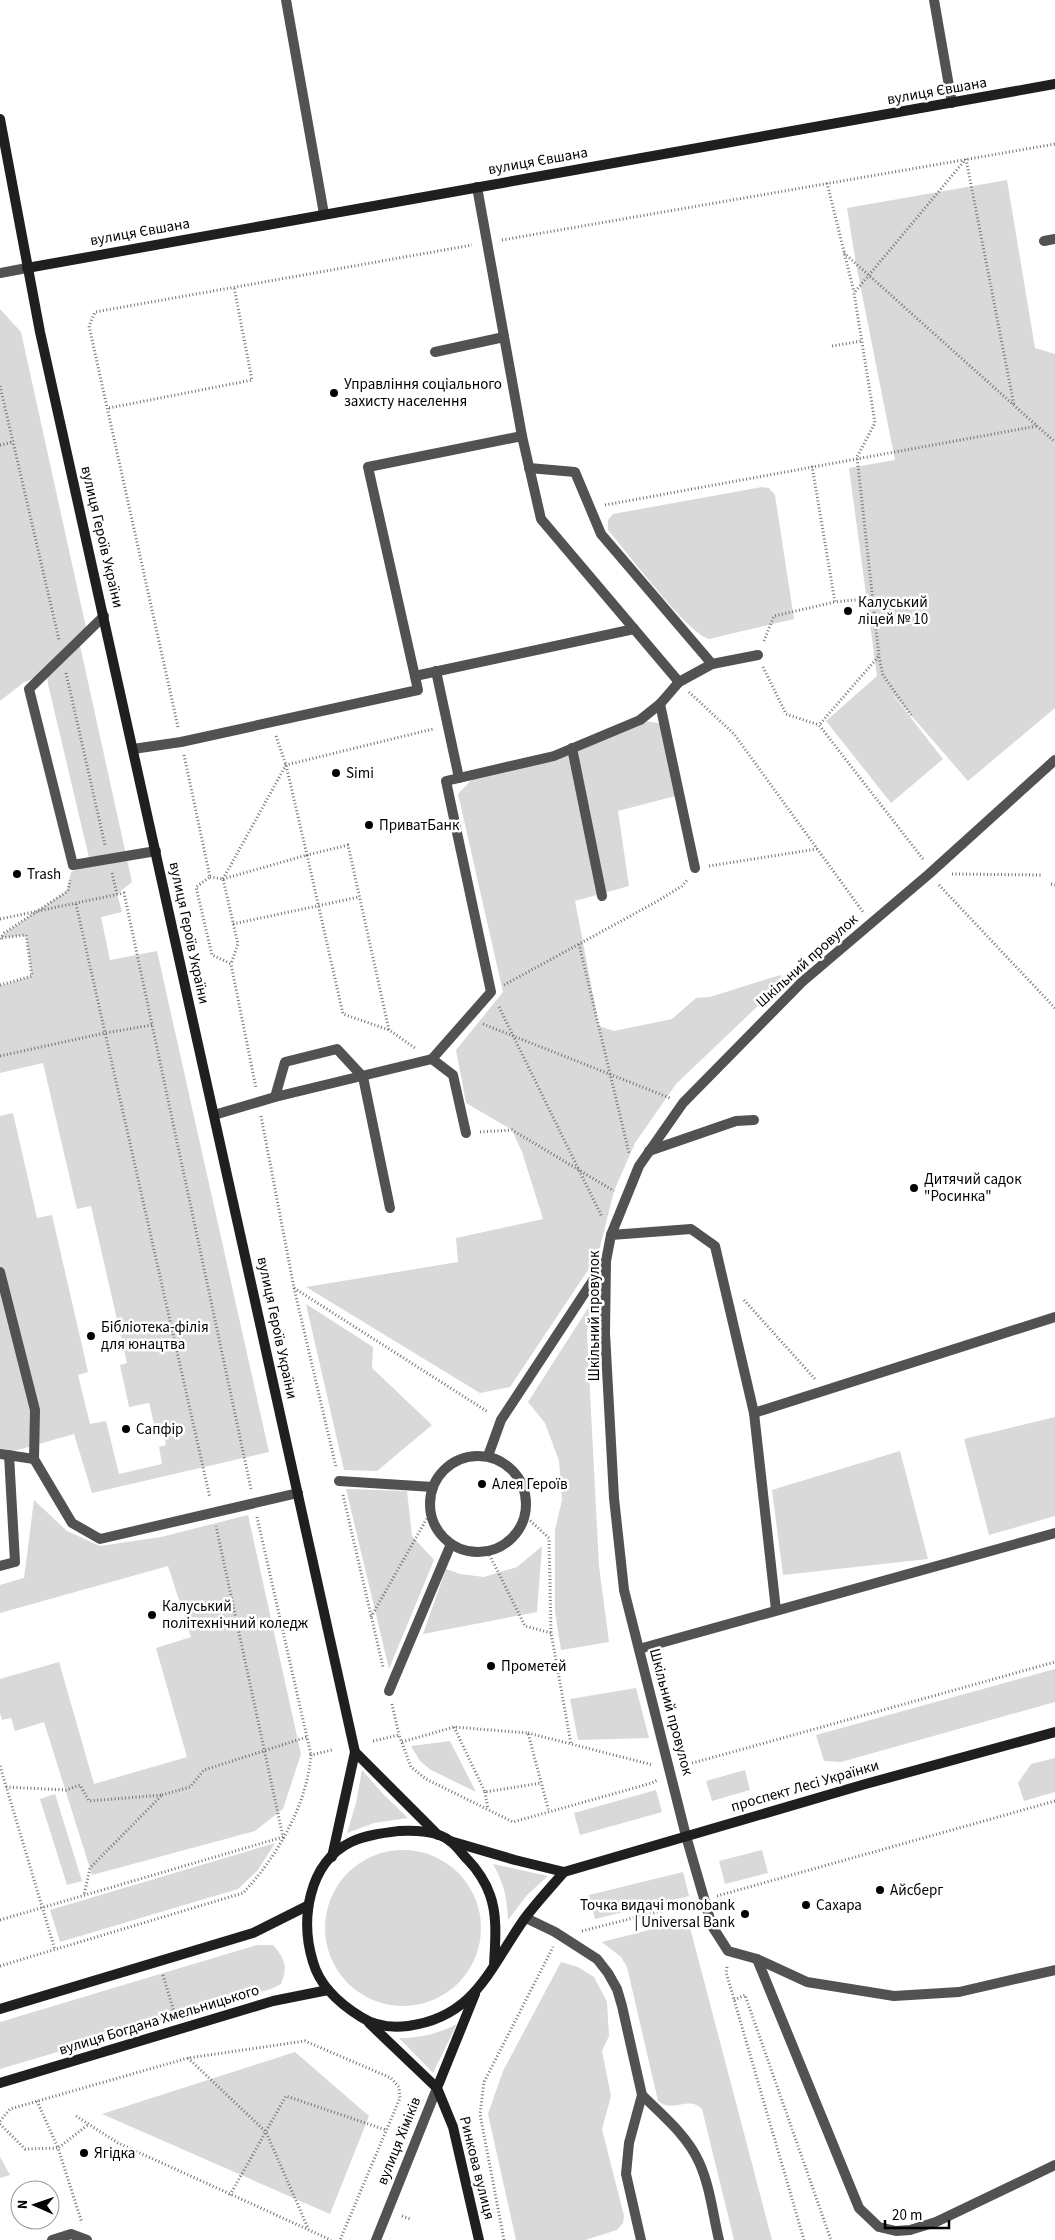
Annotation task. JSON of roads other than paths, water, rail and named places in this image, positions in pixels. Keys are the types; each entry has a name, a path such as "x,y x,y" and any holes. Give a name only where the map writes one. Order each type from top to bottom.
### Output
{"main road":[{"name":"вулиця Євшана","path":"27,268 1055,84"},
{"name":"вулиця Героїв України","path":"0,119 27,268 355,1752 332,1857"},
{"name":"проспект Лесі Українки","path":"564,1872 1055,1732"},
{"path":"355,1752 438,1835"},
{"path":"437,2088 475,1993 526,1918 564,1872 515,1860 438,1835 409,1830 364,1837 350,1843 332,1857 315,1883 307,1906 307,1933 313,1963 328,1990 341,2004 367,2021 394,2028 424,2024 450,2014 475,1993"},
{"path":"450,1840 475,1867 490,1894 495,1915 494,1966"},
{"path":"0,2009 253,1933 307,1906"},
{"name":"вулиця Богдана Хмельницького","path":"0,2083 272,2001 328,1990"},
{"name":"вулиця Хіміків","path":"367,2021 437,2088"},
{"name":"Ринкова вулиця","path":"437,2088 453,2127 479,2240"}],"street":[{"path":"286,0 324,214"},
{"path":"934,0 952,103"},
{"path":"477,187 522,436 541,519 679,682"},
{"path":"1044,241 1055,239"},
{"path":"0,273 27,268"},
{"path":"435,352 504,337"},
{"path":"133,749 181,742 418,690 368,467 522,436"},
{"path":"529,468 575,472 601,534 712,664"},
{"path":"104,616 29,689 73,865 156,851"},
{"path":"415,676 634,629"},
{"path":"214,1114 275,1097 432,1059 491,992 446,780 554,756 640,720 660,704 679,682 712,664 758,655"},
{"path":"436,671 459,778"},
{"path":"660,704 695,868"},
{"path":"572,748 602,896"},
{"name":"Шкільний провулок","path":"757,1958 728,1951 712,1926 686,1836 624,1590 614,1498 606,1333 606,1261 611,1236 625,1198 640,1166 683,1103 802,982 929,874 1055,760"},
{"path":"275,1097 285,1062 337,1049 363,1077 390,1208"},
{"path":"432,1059 453,1075 466,1133"},
{"path":"650,1151 736,1121 754,1120"},
{"path":"611,1236 691,1229 716,1246 754,1414 776,1610"},
{"path":"488,1456 502,1420 606,1261"},
{"path":"0,1272 35,1410 34,1459 72,1523 100,1539 298,1493"},
{"path":"754,1414 1055,1317"},
{"path":"0,1566 14,1562 5,1455 34,1459"},
{"path":"474,1456 488,1456 502,1462 523,1485 526,1500 525,1516 520,1528 512,1539 501,1547 488,1552 475,1553 462,1550 442,1536 430,1513 430,1500 433,1487 439,1475 455,1462 474,1456"},
{"path":"339,1481 433,1487"},
{"path":"639,1649 1055,1533"},
{"path":"388,1692 451,1544"},
{"path":"526,1918 560,1935 597,1959 617,1989 642,2095 629,2143 626,2174 641,2240"},
{"path":"757,1958 807,1982 894,1996 959,1992 1055,1970"},
{"path":"757,1958 860,2208 878,2227 896,2231 910,2230 936,2222 1055,2165"},
{"name":"вулиця Хіміків","path":"376,2240 437,2088"},
{"path":"642,2095 680,2133 700,2162 719,2240"},
{"path":"52,2240 71,2234 86,2235"}],"place":[{"name":"Управління соціального захисту населення","path":"334,393"},
{"name":"Калуський ліцей № 10","path":"848,611"},
{"name":"Simi","path":"336,773"},
{"name":"ПриватБанк","path":"369,825"},
{"name":"Trash","path":"17,874"},
{"name":"Дитячий садок \"Росинка\"","path":"914,1188"},
{"name":"Бібліотека-філія для юнацтва","path":"91,1336"},
{"name":"Сапфір","path":"126,1429"},
{"name":"Алея Героїв","path":"482,1484"},
{"name":"Калуський політехнічний коледж","path":"152,1615"},
{"name":"Прометей","path":"491,1666"},
{"name":"Айсберг","path":"880,1890"},
{"name":"Сахара","path":"806,1905"},
{"name":"Точка видачі monobank | Universal Bank","path":"745,1914"},
{"name":"Ягідка","path":"84,2153"}]}
